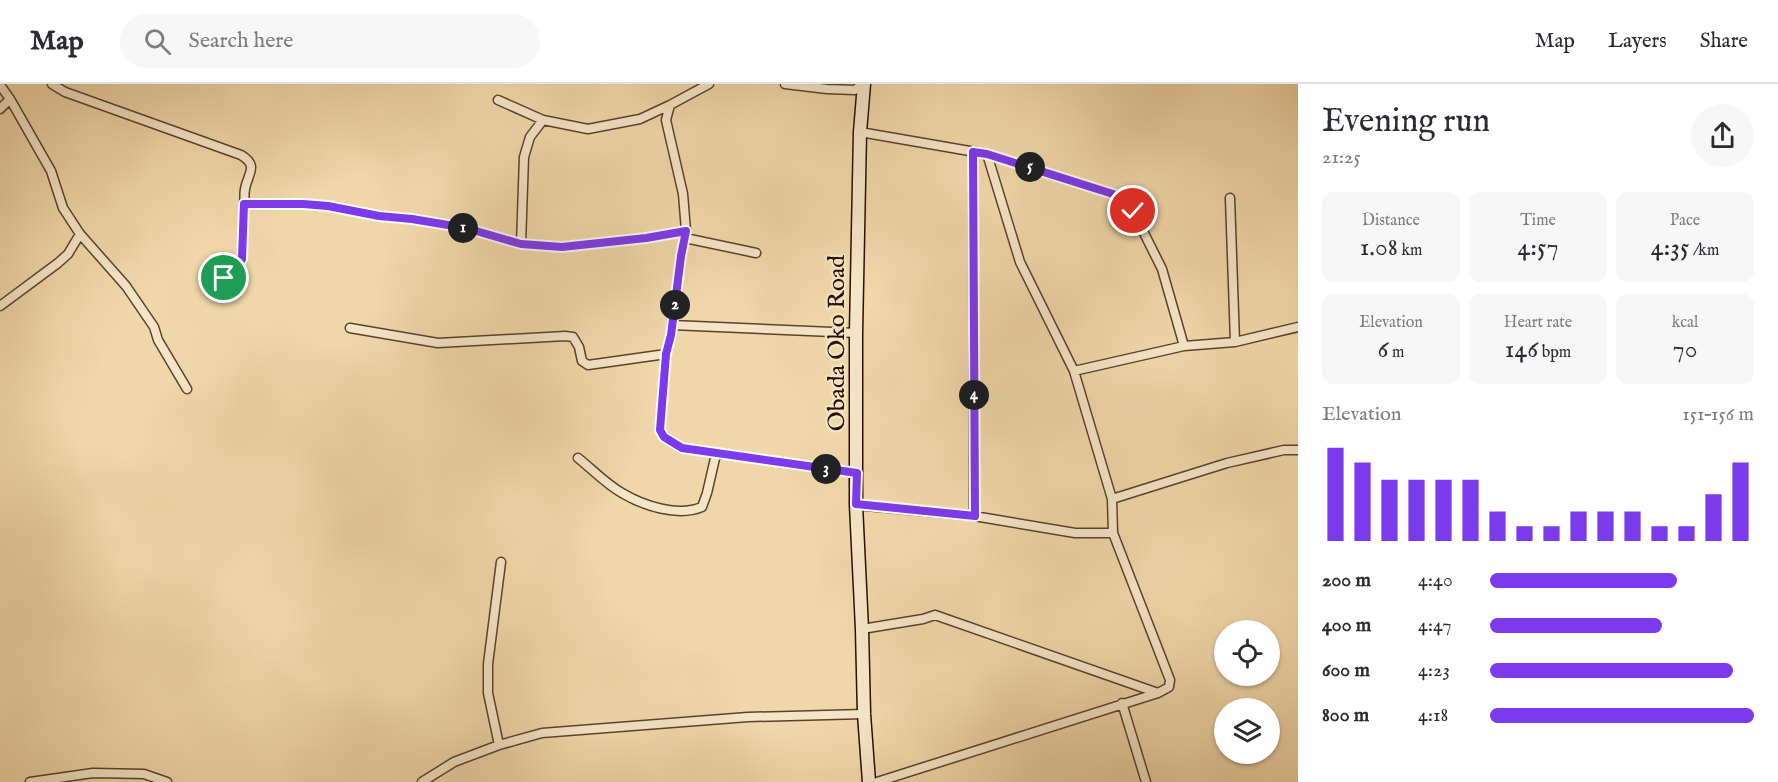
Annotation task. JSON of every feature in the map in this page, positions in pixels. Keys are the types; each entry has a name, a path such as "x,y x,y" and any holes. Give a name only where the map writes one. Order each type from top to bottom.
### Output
{"main road":[{"name":"Obada Oko Road","path":"863,84 856,333 856,504 868,782"}],"street":[{"path":"52,84 65,92 248,159 251,164 251,173 245,189 242,259 236,269 224,278"},
{"path":"498,100 543,120 588,129 640,119 709,84"},
{"path":"785,84 855,90 863,84"},
{"path":"0,85 51,171 63,208 80,234 126,286 154,327 158,340 187,389"},
{"path":"0,109 10,99"},
{"path":"670,105 666,120 683,194 686,235 666,354 660,430 664,437 682,448 857,473"},
{"path":"521,244 524,157 530,137 543,120"},
{"path":"860,132 987,154 1113,194 1133,211 1162,269 1184,346"},
{"path":"973,152 975,516"},
{"path":"877,782 1158,693 1170,687 1170,680 1113,532 1112,498 1074,371 1020,262 987,154"},
{"path":"1230,198 1235,342"},
{"path":"244,204 328,206 379,216 466,228 521,244 562,247 686,235 756,253"},
{"path":"0,306 68,254 80,234"},
{"path":"672,325 856,333"},
{"path":"1074,371 1184,346 1235,342 1298,327"},
{"path":"350,328 438,343 573,337 579,347 582,361 588,365 666,354"},
{"path":"1112,498 1227,463 1284,450 1298,450"},
{"path":"578,458 622,493 654,507 681,511 702,507 716,454"},
{"path":"856,504 975,516 1075,533 1113,532"},
{"path":"499,745 488,693 488,664 501,562"},
{"path":"862,629 935,615 1158,693"},
{"path":"1122,703 1146,782"},
{"path":"422,782 454,762 499,745 542,733 748,717 864,714"},
{"path":"32,782 93,773 167,782"}],"route":[{"path":"224,278 240,265 242,259 244,204 328,206 379,216 466,228 521,244 562,247 646,238 686,231 671,335 666,354 660,430 664,437 682,448 857,473 856,504 975,516 973,152 987,154 1113,194 1133,211"}]}
